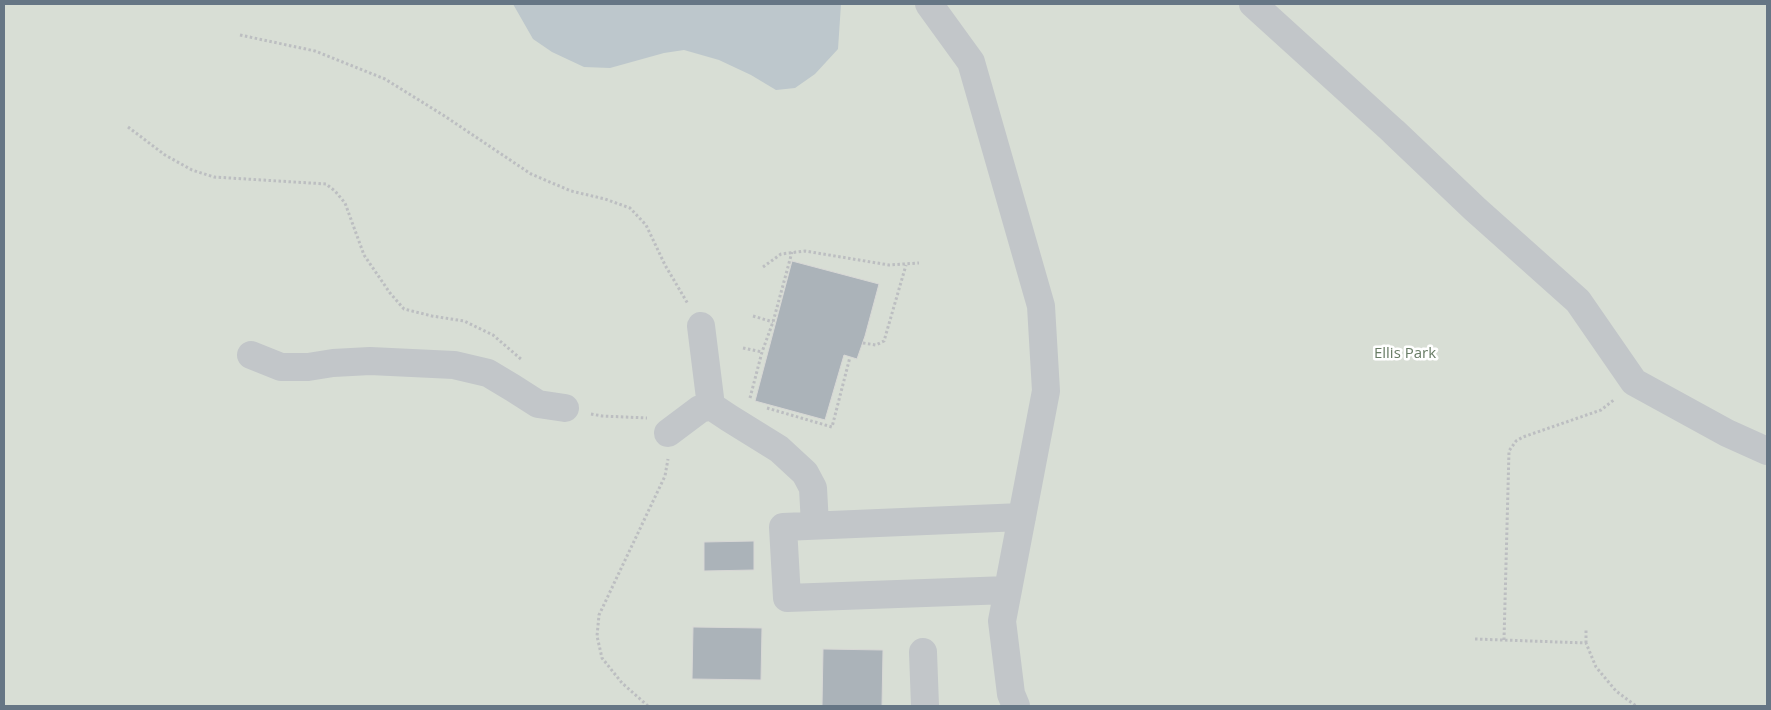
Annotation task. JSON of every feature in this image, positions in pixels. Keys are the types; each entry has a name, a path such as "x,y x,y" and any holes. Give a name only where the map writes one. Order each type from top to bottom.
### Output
{"lane":[{"path":"929,4 972,62 1041,306 1046,391 1002,621 1011,694 1016,706"},
{"path":"1253,4 1578,302 1634,382 1727,432 1767,451"},
{"path":"701,326 711,406"},
{"path":"251,355 281,366 308,367 333,363 370,361 454,365 488,373 538,404 565,408"},
{"path":"668,433 700,409 711,406 780,449 805,473 813,488 815,526"},
{"path":"1008,590 787,598 783,527 1022,517"},
{"path":"923,652 925,706"}],"path":[{"path":"240,35 315,51 386,79 443,114 531,174 571,191 605,199 630,208 646,225 665,265 701,326"},
{"path":"763,267 781,254 805,251 889,266 918,263"},
{"path":"749,403 792,252"},
{"path":"863,343 876,345 884,341 906,265"},
{"path":"753,316 773,322"},
{"path":"743,348 762,352"},
{"path":"758,406 832,426 850,357"},
{"path":"1504,640 1509,452 1516,440 1523,436 1601,410 1634,382"},
{"path":"1586,628 1586,643 1596,667 1616,690 1636,706"},
{"path":"1475,638 1586,643"}],"green space":[{"name":"Ellis Park","path":"4,4 1767,4 1767,706 4,706"}],"shaded area":[{"path":"513,4 841,4 838,49 815,74 795,88 776,90 751,75 719,60 684,50 664,53 610,68 584,67 552,52 533,39"}],"building":[{"path":"792,261 879,284 857,359 844,355 825,420 755,401"},
{"path":"754,541 754,570 704,571 704,542"},
{"path":"693,627 762,628 761,680 692,679"},
{"path":"823,649 883,650 882,706 822,706"}]}
